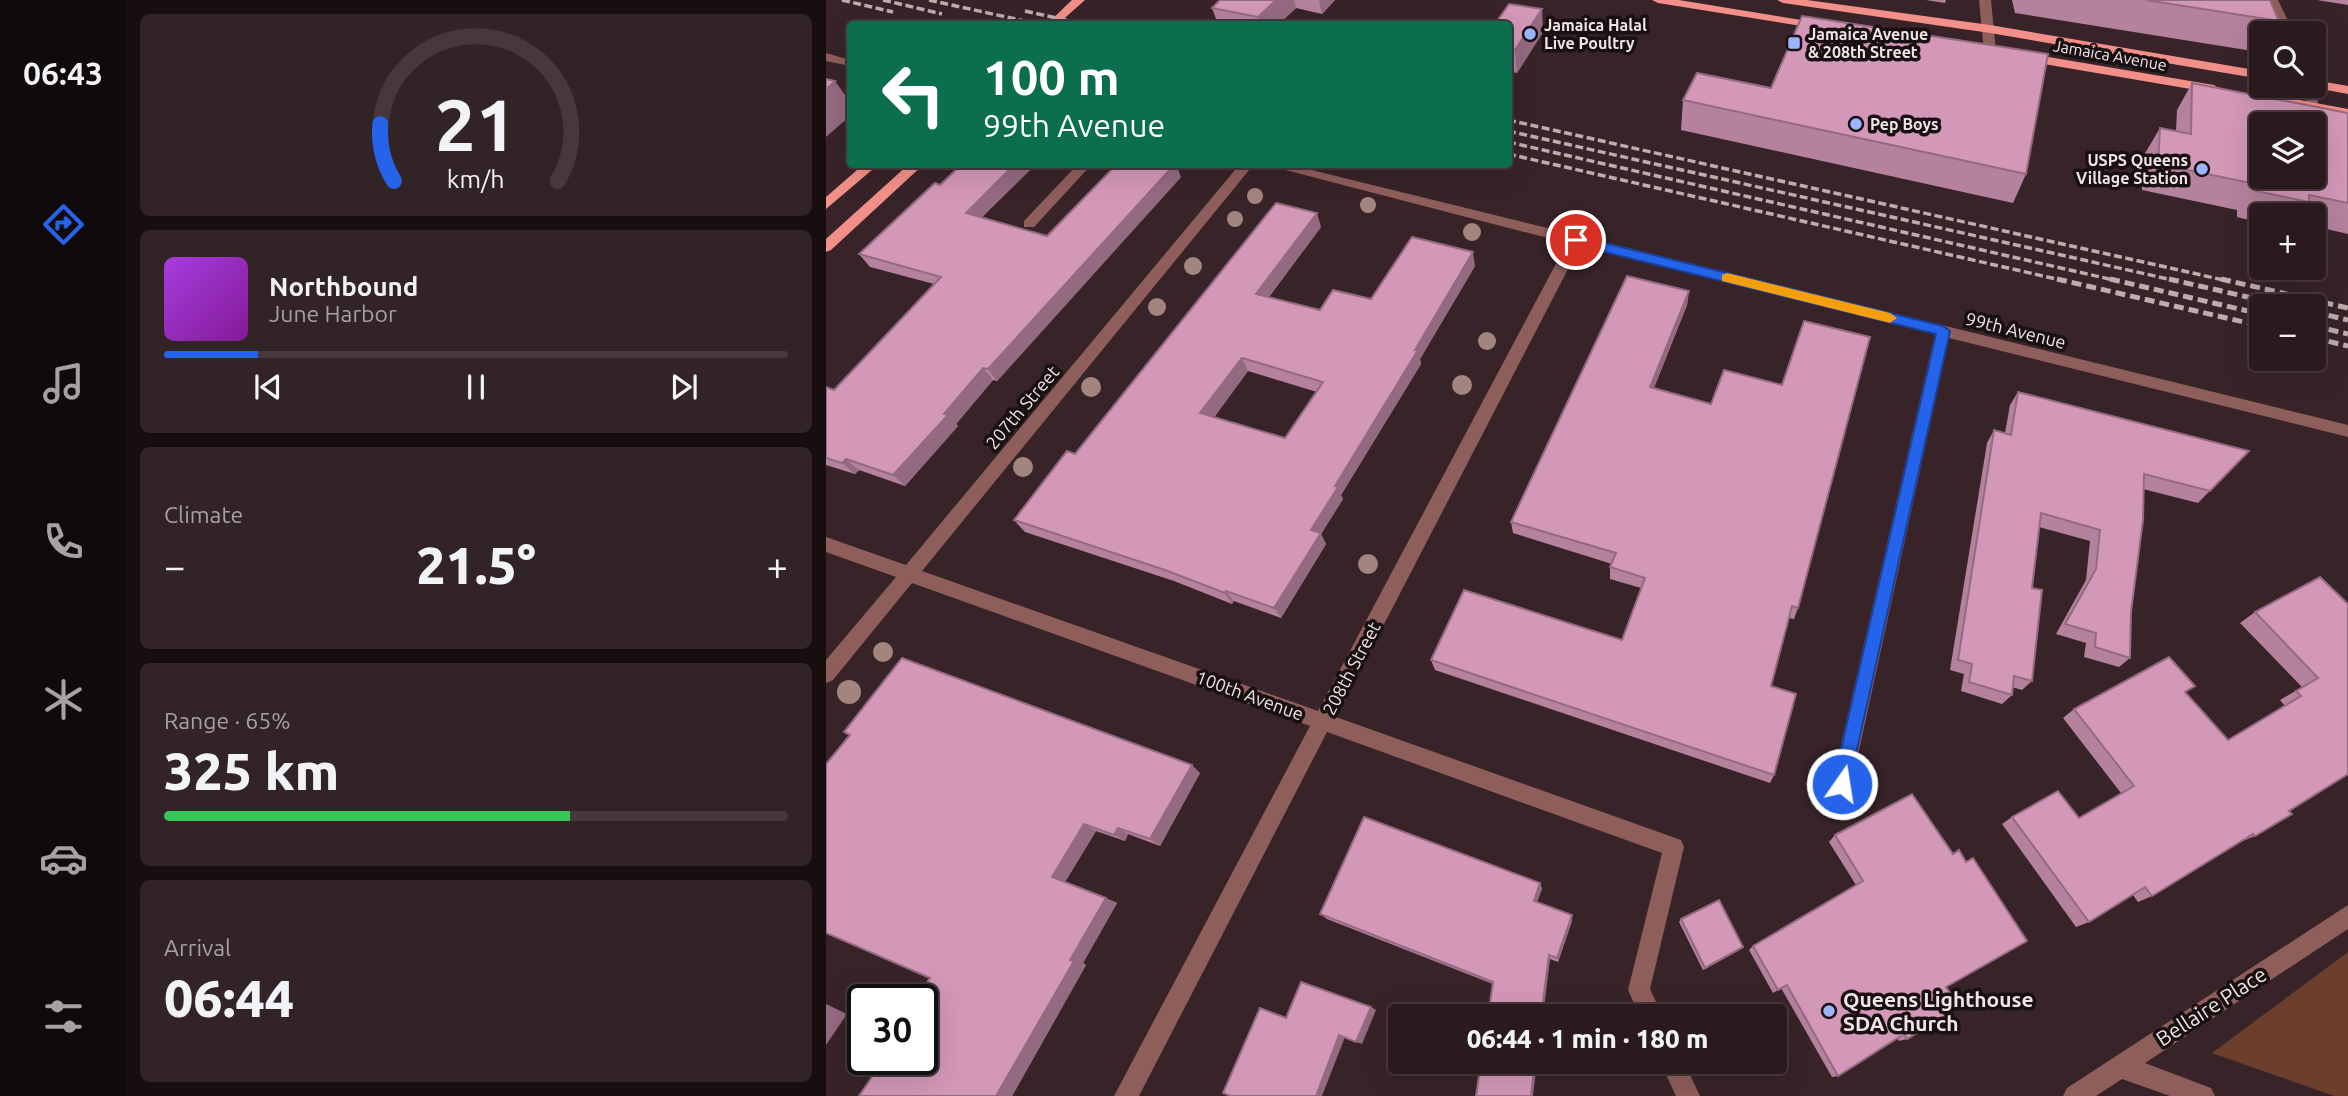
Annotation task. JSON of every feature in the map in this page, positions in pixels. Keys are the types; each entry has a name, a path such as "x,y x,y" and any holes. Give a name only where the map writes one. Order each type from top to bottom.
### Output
{"main road":[{"path":"1055,21 1079,0"},
{"path":"1658,0 1688,2 1828,27"},
{"name":"Jamaica Avenue","path":"1783,0 1990,29 2249,73"},
{"name":"Jamaica Avenue","path":"1997,53 2230,92"},
{"path":"2326,87 2348,90"},
{"path":"2268,98 2348,113"},
{"path":"826,204 868,168"},
{"path":"826,247 914,168"}],"street":[{"path":"1985,0 1997,53"},
{"path":"2272,0 2282,21"},
{"path":"826,57 847,61"},
{"path":"2312,98 2312,106"},
{"path":"1029,224 1082,168"},
{"name":"207th Street","path":"826,674 1245,168"},
{"name":"99th Avenue","path":"1284,168 2348,431"},
{"name":"208th Street","path":"1126,1096 1576,240"},
{"path":"1836,810 1943,331"},
{"name":"100th Avenue","path":"826,544 1674,847 1640,990 1646,1004"},
{"name":"Bellaire Place","path":"2075,1096 2348,916"},
{"path":"2120,1066 2203,1096"},
{"path":"1678,1074 1688,1096"}],"shaded area":[{"path":"2348,952 2348,1096 2334,1096 2212,1053"}],"building":[{"path":"1220,0 1276,0 1258,17 1212,8"},
{"path":"2146,0 2270,0 2279,21"},
{"path":"1509,4 1542,9 1515,50 1512,49 1512,21 1497,21"},
{"name":"Pep Boys","path":"1802,16 2048,54 2026,174 1683,100 1697,73 1771,88"},
{"path":"826,79 835,81 826,89"},
{"path":"2192,83 2249,94 2249,98 2270,98 2348,113 2348,203 2309,195 2309,202 2256,191 2326,189 2326,112 2249,112 2249,183 2158,164 2160,128 2191,134"},
{"path":"958,168 1011,168 966,213 1047,236 1113,168 1171,168 988,369 983,368 944,414 948,415 893,475 846,459 842,463 826,458 826,387 834,390 941,277 859,254 935,183 940,185"},
{"path":"1276,203 1317,213 1256,294 1320,310 1333,290 1371,299 1412,237 1473,252 1415,350 1418,350 1335,486 1338,487 1311,530 1321,533 1274,608 1014,520 1067,451 1075,454","holes":["1242,358 1323,382 1285,438 1200,413"]},
{"path":"1627,276 1689,291 1650,387 1711,404 1724,370 1782,385 1804,321 1870,337 1798,608 1792,606 1771,686 1796,694 1774,775 1431,660 1464,590 1622,640 1645,578 1610,567 1616,553 1511,522"},
{"path":"2018,392 2249,451 2210,491 2144,474 2143,520 2131,612 2130,658 2095,647 2096,633 2065,624 2096,569 2100,530 2041,513 2032,588 2042,590 2032,681 2014,676 2012,695 1969,682 1972,664 1958,660 1994,430 2011,435"},
{"path":"2320,577 2348,604 2348,774 2289,811 2292,814 2255,836 2253,834 2152,896 2145,887 2089,922 2012,817 2058,791 2079,818 2134,786 2074,709 2169,657 2195,686 2185,692 2228,740 2301,696 2296,691 2318,678 2255,612"},
{"path":"902,658 1192,765 1150,839 1118,828 1114,835 1084,824 1052,877 1106,898 1070,960 1074,961 996,1096 859,1096 873,1075 938,1075 938,984 926,984 930,978 826,933 826,764 850,735 844,732"},
{"path":"1912,794 1953,854 1959,850 1966,862 1973,858 2027,941 1946,987 1950,993 1935,1001 1945,1016 1907,1039 1904,1034 1838,1076 1787,985 1778,990 1753,946 1863,881 1835,835"},
{"path":"1364,817 1540,883 1534,901 1572,915 1557,958 1549,955 1543,1004 1490,1004 1493,982 1320,914"},
{"path":"1719,900 1743,947 1705,968 1681,919"},
{"path":"1301,982 1371,1007 1356,1042 1339,1035 1316,1096 1231,1096 1223,1093 1260,1008 1286,1018"},
{"path":"1479,1074 1534,1074 1531,1096 1476,1096"}],"railway":[{"path":"842,0 893,12"},
{"path":"883,0 942,14"},
{"path":"929,0 1024,21"},
{"path":"1025,11 1070,21"},
{"path":"1512,121 2228,281"},
{"path":"1512,132 2177,281"},
{"path":"1512,143 2118,281"},
{"path":"1512,155 2065,281"},
{"path":"2057,279 2249,323"},
{"path":"2110,279 2249,311"},
{"path":"2169,279 2249,297"},
{"path":"2221,279 2348,308"},
{"path":"2326,315 2348,320"},
{"path":"2326,329 2348,334"},
{"path":"2326,341 2348,346"}],"slow traffic":[{"path":"1727,278 1890,318"}],"place":[{"name":"Jamaica Halal Live Poultry","path":"1530,34"},
{"name":"Jamaica Avenue & 208th Street","path":"1794,43"},
{"name":"Pep Boys","path":"1856,124"},
{"name":"USPS Queens Village Station","path":"2202,169"},
{"name":"Queens Lighthouse SDA Church","path":"1829,1011"}],"route":[{"path":"1576,240 1943,331 1842,784"}]}
